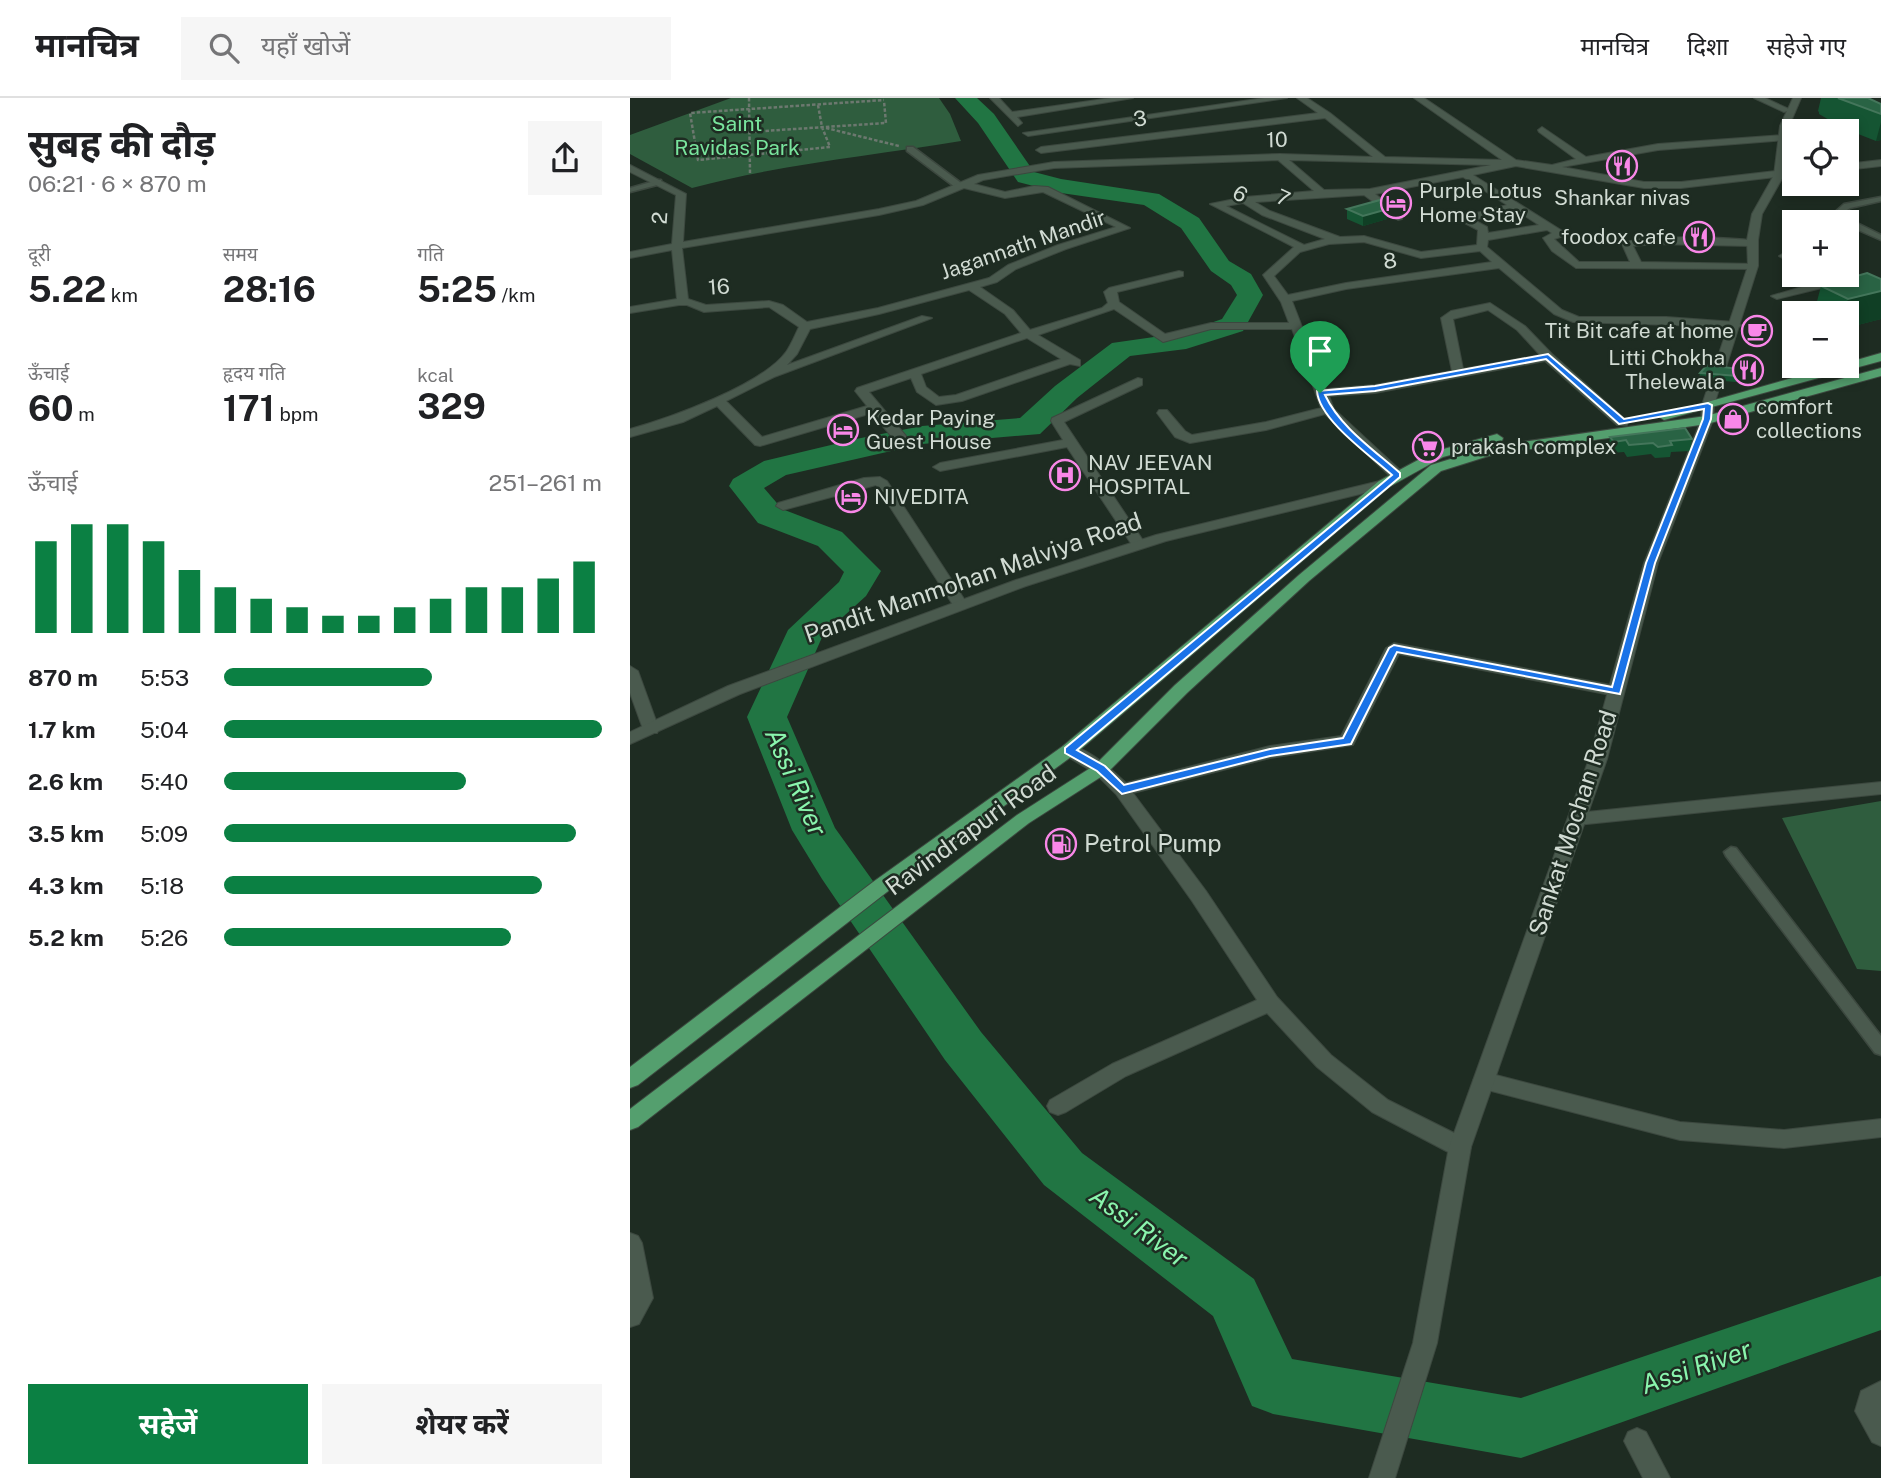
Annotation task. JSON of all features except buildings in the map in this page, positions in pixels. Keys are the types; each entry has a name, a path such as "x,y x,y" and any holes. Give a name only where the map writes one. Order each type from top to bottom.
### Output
{"main road":[{"path":"1708,412 1881,357"},
{"path":"1708,412 1881,372"},
{"name":"Ravindrapuri Road","path":"630,1079 880,887 1069,750 1391,480 1415,463 1465,444 1504,436 1708,412"},
{"name":"Ravindrapuri Road","path":"630,1121 1023,819 1101,769 1181,689 1304,578 1436,468 1493,450 1708,412"}],"street":[{"path":"994,98 1054,165"},
{"path":"1010,115 1129,98 1152,116"},
{"path":"1028,133 1283,98"},
{"path":"1300,98 1327,115 1382,159"},
{"path":"1418,98 1447,116 1468,135 1517,163 1644,186 1681,185 1780,173"},
{"path":"1758,98 1787,110"},
{"path":"1785,119 1787,110 1797,98"},
{"path":"1230,106 1247,123"},
{"path":"1056,109 1092,143"},
{"name":"3","path":"1041,150 1327,115"},
{"path":"1542,130 1583,159"},
{"path":"1465,174 1560,234 1548,238 1556,249 1577,265 1753,266 1751,243 1764,198 1780,173 1782,138 1658,147 1549,167"},
{"path":"1280,157 1322,193"},
{"name":"10","path":"630,255 677,248 763,229 879,212 919,202 958,185 987,177 1040,170 1054,165 1280,157 1517,163"},
{"name":"7","path":"1245,200 1369,192 1517,163"},
{"path":"1859,166 1881,163"},
{"name":"2","path":"630,168 681,194 677,248 683,302"},
{"name":"Jagannath Mandir","path":"805,326 879,311 993,280 1012,267 1062,247 1125,228 1045,189 1032,188 1006,195 977,186 958,185"},
{"path":"1369,192 1367,195 1398,217"},
{"name":"7","path":"1245,200 1266,213 1338,240"},
{"name":"6","path":"1245,200 1215,204 1303,248"},
{"path":"1514,206 1465,219 1483,229 1483,242 1501,264 1558,312 1577,320 1666,320 1735,325"},
{"path":"1391,480 1328,410 1284,299 1268,275 1296,250 1338,240 1364,239 1421,255 1548,226"},
{"path":"1637,265 1628,244 1656,241 1751,243"},
{"name":"8","path":"1284,299 1346,286 1501,264"},
{"name":"Sankat Mochan Road","path":"1382,1478 1425,1343 1461,1147 1598,759 1651,563 1708,412 1753,266"},
{"path":"1179,274 1113,290 1110,292 1114,304 1163,338 1211,326 1296,326"},
{"path":"914,371 922,389 936,401 958,398 1074,361 1028,334 1009,312 971,286"},
{"path":"1777,296 1812,287"},
{"path":"1848,287 1881,303"},
{"name":"16","path":"630,310 683,302 704,309 775,304 805,326"},
{"path":"901,439 861,391 914,371 1106,310 1114,304"},
{"path":"1458,372 1447,318 1455,313 1482,307 1496,308 1622,422"},
{"path":"630,433 680,419 768,376 926,318"},
{"path":"768,376 791,354 805,326"},
{"path":"1320,393 1375,389 1548,356"},
{"path":"1138,382 1057,421 1139,545"},
{"path":"717,399 760,442 875,408"},
{"path":"1163,413 1180,434 1190,439 1266,426 1328,410"},
{"path":"940,467 1071,442"},
{"name":"Pandit Manmohan Malviya Road","path":"630,739 734,690 960,605 1139,545 1391,480"},
{"path":"783,506 869,481 880,481 960,605"},
{"path":"1122,790 1270,752 1347,741 1394,648 1616,691"},
{"path":"630,671 651,729"},
{"path":"1069,750 1101,769 1122,790 1199,896 1270,1003 1324,1061 1380,1106 1461,1147"},
{"path":"1577,819 1881,788"},
{"path":"1058,1106 1119,1070 1270,1003"},
{"path":"1484,1080 1680,1131 1784,1139 1881,1128"},
{"path":"630,1243 641,1298 630,1316"},
{"path":"1881,1393 1870,1400 1868,1411 1881,1433"},
{"path":"1637,1441 1657,1478"}],"lane":[{"path":"910,149 958,185"},
{"path":"630,190 658,182"},
{"path":"1881,199 1847,206 1839,212 1852,224 1881,238"},
{"path":"1731,852 1881,1048"}],"path":[{"path":"749,98 750,173"},
{"path":"749,132 822,127 886,122 883,99 690,113 698,160 830,147 822,127 818,105"},
{"path":"822,127 910,149"}],"green space":[{"name":"Saint Ravidas Park","path":"731,98 939,98 950,114 961,141 792,167 692,188 630,154 630,135"},
{"path":"1881,801 1881,971 1857,969 1782,818"}],"waterway":[{"name":"Assi River","path":"965,98 986,119 1026,177 1061,186 1151,199 1190,223 1220,266 1242,280 1250,295 1233,325 1186,341 1122,349 1066,392 1029,427 922,435 856,448 775,468 745,486 770,516 830,539 863,571 853,588 807,630 767,717 814,830 963,1046 1063,1169 1234,1298 1273,1385 1521,1428 1881,1303"}],"place":[{"name":"Shankar nivas","path":"1622,166"},
{"name":"Purple Lotus Home Stay","path":"1396,203"},
{"name":"foodox cafe","path":"1699,237"},
{"name":"Tit Bit cafe at home","path":"1757,331"},
{"name":"Litti Chokha Thelewala","path":"1748,370"},
{"name":"comfort collections","path":"1733,419"},
{"name":"Kedar Paying Guest House","path":"843,430"},
{"name":"prakash complex","path":"1428,447"},
{"name":"NAV JEEVAN HOSPITAL","path":"1065,475"},
{"name":"NIVEDITA","path":"851,497"},
{"name":"Petrol Pump","path":"1061,844"}],"route":[{"path":"1548,356 1622,422 1708,405 1707,419 1651,563 1616,691 1394,648 1347,741 1270,752 1122,790 1101,769 1069,750 1346,515 1397,475 1341,425 1328,410 1320,393 1375,389 1548,356"}]}
